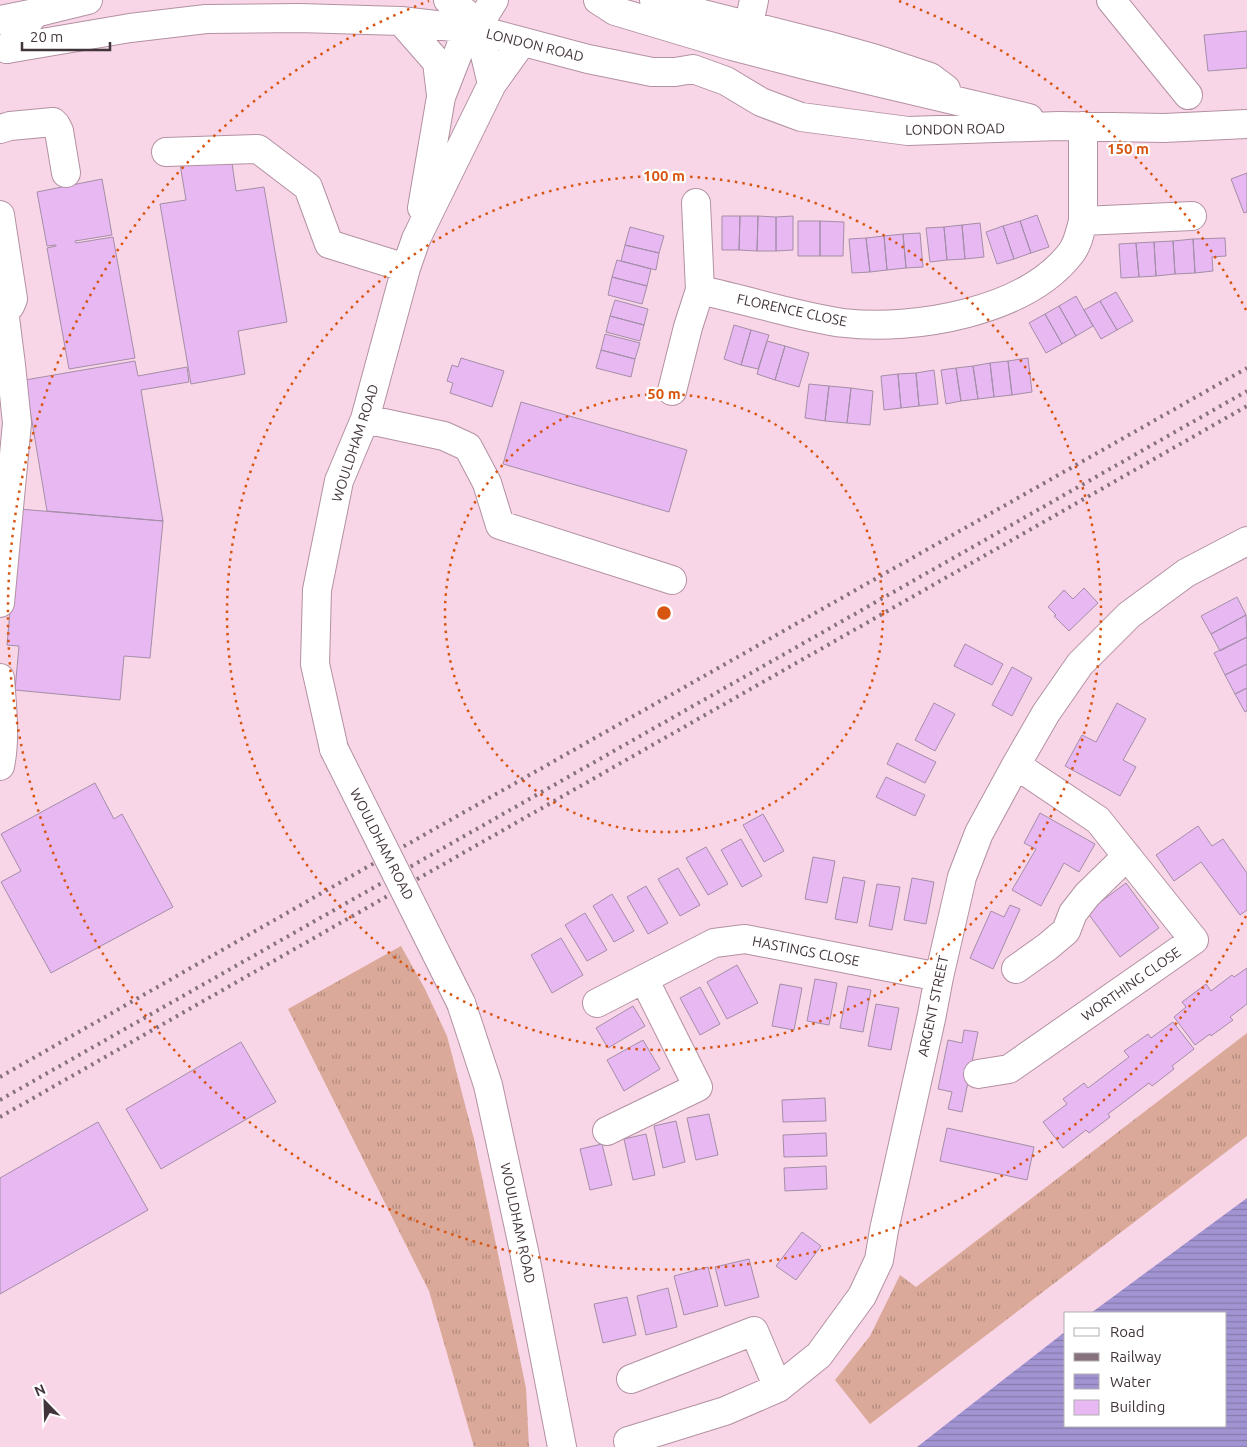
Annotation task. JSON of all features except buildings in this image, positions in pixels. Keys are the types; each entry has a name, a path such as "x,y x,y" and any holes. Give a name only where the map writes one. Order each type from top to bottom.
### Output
{"street":[{"path":"0,20 34,7 88,0"},
{"path":"448,0 467,14 479,30 492,84"},
{"name":"WOULDHAM ROAD","path":"416,239 441,97 462,43 479,30 494,0"},
{"name":"LONDON ROAD","path":"598,0 615,11 738,36 826,45 930,77 961,101 1071,126"},
{"path":"693,68 726,52 751,14 754,0"},
{"path":"1111,0 1188,95"},
{"name":"LONDON ROAD","path":"673,1 738,36"},
{"path":"2,48 34,7"},
{"name":"LONDON ROAD","path":"2,48 130,28 206,19 299,18 401,21 479,30 588,59 652,72 675,72 693,68 726,81 761,102 801,117 908,131 1071,126 1164,128 1247,124"},
{"name":"WOULDHAM ROAD","path":"401,21 437,62 441,97"},
{"name":"WOULDHAM ROAD","path":"522,42 492,84 416,239 406,268 365,419 339,481 317,590 315,664 334,749 461,1003 488,1085 524,1251 562,1447"},
{"path":"0,129 10,126 53,122 58,131 66,173"},
{"name":"FLORENCE CLOSE","path":"699,279 821,320 846,323 897,323 949,318 992,306 1033,287 1054,272 1072,252 1083,221 1071,126"},
{"path":"166,152 258,149 308,187 329,244 406,268"},
{"path":"672,391 699,279 696,203"},
{"path":"0,215 13,299 10,306 2,310 11,365 17,423 0,604"},
{"path":"1083,221 1192,216"},
{"path":"365,419 444,436 468,447 487,483 500,525 672,580"},
{"name":"ARGENT STREET","path":"628,1441 725,1411 778,1388 819,1355 862,1296 879,1260 962,877 979,833 1046,713 1080,664 1129,616 1186,573 1247,541"},
{"path":"0,678 4,741 0,766"},
{"name":"WORTHING CLOSE","path":"978,1074 1010,1069 1194,940 1098,820 1016,765"},
{"path":"1016,969 1047,948 1066,931 1074,913 1087,895 1127,856"},
{"name":"HASTINGS CLOSE","path":"597,1003 714,943 745,939 939,977"},
{"path":"607,1131 698,1087 644,979"},
{"path":"631,1378 754,1331 778,1388"}],"green space":[{"path":"401,946 425,989 447,1036 474,1139 526,1388 529,1447 474,1447 429,1291 288,1009"},
{"path":"1247,1033 1247,1136 870,1424 835,1380 870,1336 900,1275 916,1287"}],"water":[{"path":"1247,1198 1247,1447 917,1447 1064,1333 1064,1427 1227,1427 1227,1312 1092,1312"}],"railway":[{"path":"0,1077 1247,368"},
{"path":"0,1100 1247,391"},
{"path":"0,1117 1247,406"}]}
